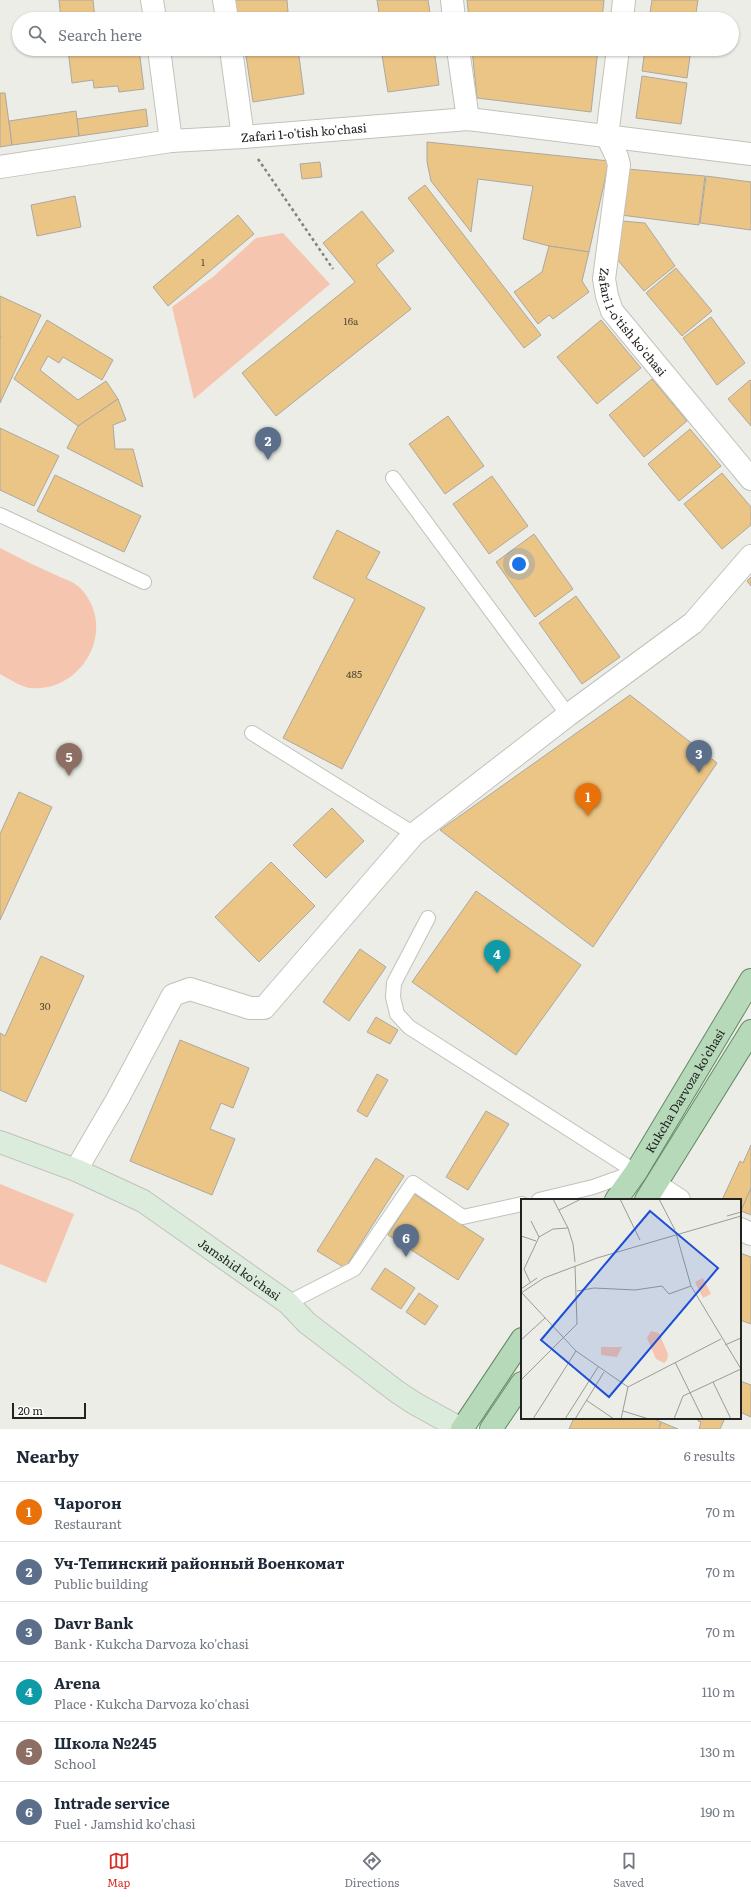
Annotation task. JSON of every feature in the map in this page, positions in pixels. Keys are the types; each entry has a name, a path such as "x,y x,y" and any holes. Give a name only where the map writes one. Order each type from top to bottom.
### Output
{"main road":[{"name":"Kukcha Darvoza ko'chasi","path":"617,1199 636,1172 751,980"},
{"path":"636,1172 651,1193 751,1031"},
{"path":"461,1429 521,1339"},
{"path":"491,1429 521,1384"}],"street":[{"path":"152,0 154,12"},
{"path":"224,0 226,12"},
{"path":"452,0 453,12"},
{"path":"623,12 624,0"},
{"path":"160,56 171,141"},
{"path":"232,56 243,137"},
{"path":"459,56 468,119"},
{"path":"607,136 617,56"},
{"name":"Zafari 1-o'tish ko'chasi","path":"0,167 171,141 243,137 468,119 751,154"},
{"name":"Zafari 1-o'tish ko'chasi","path":"607,136 618,157 619,165 604,279 606,296 612,311 751,478"},
{"path":"76,1170 118,1098 173,995 190,989 250,1008 264,1008 414,834 568,714 693,623 751,556"},
{"name":"Jamshid ko'chasi","path":"0,1142 76,1170 143,1202 288,1303 307,1323 396,1391 414,1403 461,1429"},
{"path":"651,1193 675,1199"},
{"path":"741,1229 751,1234"}],"lane":[{"path":"393,478 568,714"},
{"path":"0,515 144,582"},
{"path":"252,733 414,834"},
{"path":"428,918 394,983 393,997 398,1014 409,1027 636,1172"},
{"path":"543,1199 593,1187 636,1172"},
{"path":"288,1303 354,1270 413,1183 463,1217 521,1204"}],"path":[{"path":"243,137 334,269"}],"shaded area":[{"path":"283,233 330,284 194,399 172,307 214,276 256,238"},
{"path":"0,548 79,587 91,603 96,620 95,637 90,654 80,669 66,680 49,687 30,688 0,674"},
{"path":"0,1184 74,1214 46,1283 0,1264"}],"building":[{"path":"59,0 93,0 94,12 60,12"},
{"path":"234,0 287,0 288,12 236,12"},
{"path":"377,0 428,0 430,12 379,12"},
{"path":"467,0 604,0 603,12 468,12"},
{"path":"652,0 698,0 696,12 650,12"},
{"path":"69,56 140,56 144,89 119,92 118,86 94,88 93,80 72,83"},
{"path":"246,56 299,56 304,94 253,102"},
{"path":"382,56 435,56 439,85 388,92"},
{"path":"473,56 597,56 591,112 477,98"},
{"path":"644,56 690,56 687,78 642,71"},
{"path":"642,76 687,83 681,124 636,118"},
{"path":"0,93 5,93 12,145 0,147"},
{"path":"146,109 148,126 79,136 77,119"},
{"path":"76,111 79,136 12,145 9,121"},
{"path":"427,142 609,161 589,252 549,246 523,239 533,186 478,179 471,232 431,181 427,162"},
{"path":"320,162 322,177 302,179 300,164"},
{"path":"627,169 705,176 699,225 621,215"},
{"path":"706,176 751,182 751,230 700,223"},
{"path":"425,185 541,335 524,348 408,198"},
{"path":"75,196 81,227 37,236 31,205"},
{"path":"362,211 394,251 376,265 411,309 276,416 242,373 355,282 323,243"},
{"path":"238,215 254,234 168,306 153,287"},
{"path":"622,221 645,223 675,266 644,291 616,258"},
{"path":"549,246 589,252 582,281 589,292 553,319 549,315 538,324 514,292 542,272"},
{"path":"676,268 712,311 682,336 646,293"},
{"path":"0,296 41,315 0,403 1,336"},
{"path":"711,317 745,363 717,385 683,338"},
{"path":"47,320 113,360 102,380 63,357 59,363 48,356 40,370 78,400 106,381 118,399 78,426 14,379"},
{"path":"601,320 641,368 597,404 557,357"},
{"path":"652,379 687,421 644,457 609,415"},
{"path":"750,380 751,381 751,426 728,399"},
{"path":"118,399 126,420 113,425 115,449 133,449 143,487 67,448 78,426"},
{"path":"448,416 484,466 445,494 409,444"},
{"path":"0,428 59,456 34,506 0,490"},
{"path":"690,429 721,466 679,501 648,464"},
{"path":"722,473 751,507 751,525 722,549 684,504"},
{"path":"55,475 141,516 124,552 37,511"},
{"path":"492,476 528,526 489,554 453,504"},
{"path":"337,530 380,552 366,578 425,608 342,769 283,738 355,599 313,578"},
{"path":"534,534 573,589 535,617 496,562"},
{"path":"751,577 751,586 747,581"},
{"path":"576,596 620,657 582,684 539,623"},
{"path":"630,695 717,763 593,947 440,830"},
{"path":"19,792 52,807 0,920 0,834"},
{"path":"332,808 364,841 326,878 293,845"},
{"path":"271,862 315,906 259,962 215,917"},
{"path":"476,891 581,965 516,1055 412,982"},
{"path":"360,949 386,967 349,1021 323,1002"},
{"path":"41,956 84,976 26,1102 0,1090 0,1033 5,1036"},
{"path":"376,1017 398,1030 390,1044 367,1032"},
{"path":"180,1040 249,1068 233,1108 221,1103 210,1129 235,1139 212,1195 130,1161"},
{"path":"377,1074 388,1080 367,1117 357,1111"},
{"path":"486,1111 509,1124 468,1190 446,1177"},
{"path":"751,1145 751,1188 741,1211 741,1199 722,1199 740,1161 743,1163"},
{"path":"376,1158 404,1176 345,1268 317,1251"},
{"path":"751,1188 751,1215 741,1211"},
{"path":"414,1194 484,1239 458,1280 388,1235"},
{"path":"741,1253 751,1257 751,1324 741,1320"},
{"path":"385,1268 415,1288 401,1309 371,1289"},
{"path":"419,1293 438,1306 425,1325 406,1312"},
{"path":"741,1381 751,1385 751,1417 741,1412"},
{"path":"574,1419 654,1419 661,1422 659,1429 569,1429"},
{"path":"699,1419 725,1419 720,1429 699,1429 701,1422 698,1421"},
{"path":"661,1422 678,1429 659,1429"}],"place":[{"name":"Уч-Тепинский районный Военкомат","path":"268,460"},
{"name":"Davr Bank","path":"699,773"},
{"name":"Школа №245","path":"69,776"},
{"name":"Чарогон","path":"588,816"},
{"name":"Arena","path":"497,973"},
{"name":"Intrade service","path":"406,1257"}]}
